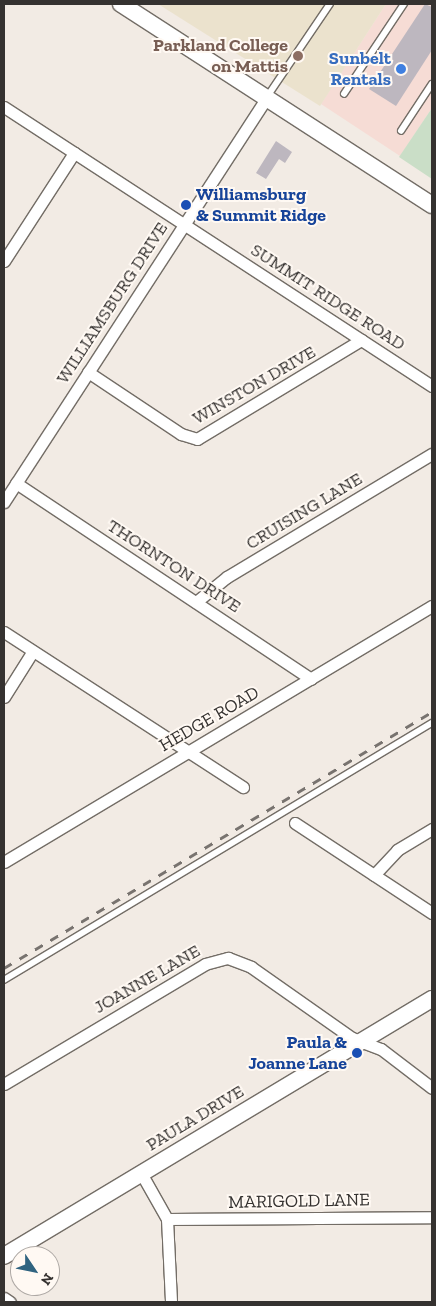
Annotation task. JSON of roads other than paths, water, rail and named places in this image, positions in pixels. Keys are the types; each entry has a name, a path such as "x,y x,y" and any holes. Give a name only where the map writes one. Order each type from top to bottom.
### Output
{"street":[{"path":"121,4 432,205"},
{"name":"WILLIAMSBURG DRIVE","path":"4,502 266,98"},
{"name":"SUMMIT RIDGE ROAD","path":"4,107 432,386"},
{"path":"4,261 74,153"},
{"name":"WINSTON DRIVE","path":"88,372 181,434 197,439 361,340"},
{"name":"CRUISING LANE","path":"196,602 227,577 432,454"},
{"name":"THORNTON DRIVE","path":"16,483 311,679"},
{"name":"HEDGE ROAD","path":"4,862 432,606"},
{"path":"4,632 243,787"},
{"path":"4,697 33,650"},
{"path":"295,823 432,913"},
{"path":"374,875 397,850 432,829"},
{"name":"JOANNE LANE","path":"4,1084 217,959 228,958 251,967 361,1042 381,1049 432,1088"},
{"name":"PAULA DRIVE","path":"4,1256 432,1000"},
{"path":"141,1174 166,1219 171,1302"},
{"name":"MARIGOLD LANE","path":"166,1219 432,1217"},
{"path":"4,1298 10,1302"}],"lane":[{"path":"266,98 330,4"},
{"path":"344,94 404,4"},
{"path":"401,131 432,84"},
{"path":"4,980 432,723"}],"railway":[{"path":"4,968 432,712"}],"place":[{"name":"Parkland College on Mattis","path":"298,56"},
{"name":"Sunbelt Rentals","path":"401,69"},
{"name":"Williamsburg & Summit Ridge","path":"186,205"},
{"name":"Paula & Joanne Lane","path":"357,1053"}]}
